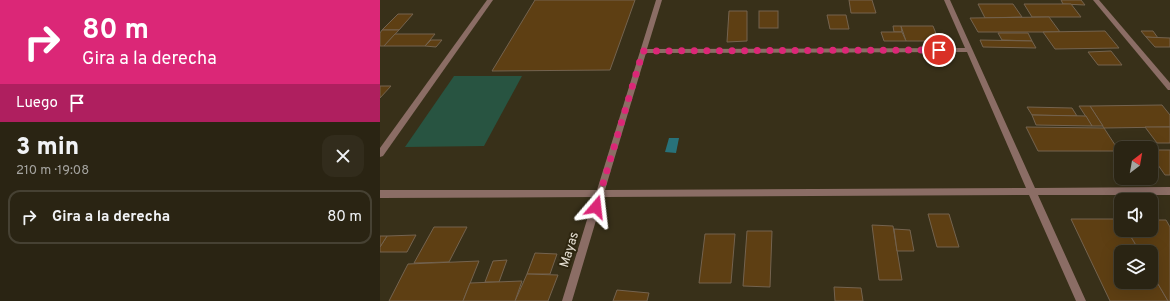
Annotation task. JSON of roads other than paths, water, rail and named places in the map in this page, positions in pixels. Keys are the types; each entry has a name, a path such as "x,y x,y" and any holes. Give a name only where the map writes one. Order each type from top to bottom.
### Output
{"street":[{"path":"380,154 490,0"},
{"name":"Mayas","path":"567,301 659,0"},
{"path":"947,0 1081,301"},
{"path":"1096,0 1170,88"},
{"path":"643,51 970,50"},
{"path":"380,194 1170,191"}],"water":[{"path":"669,138 679,138 676,153 665,152"}]}
